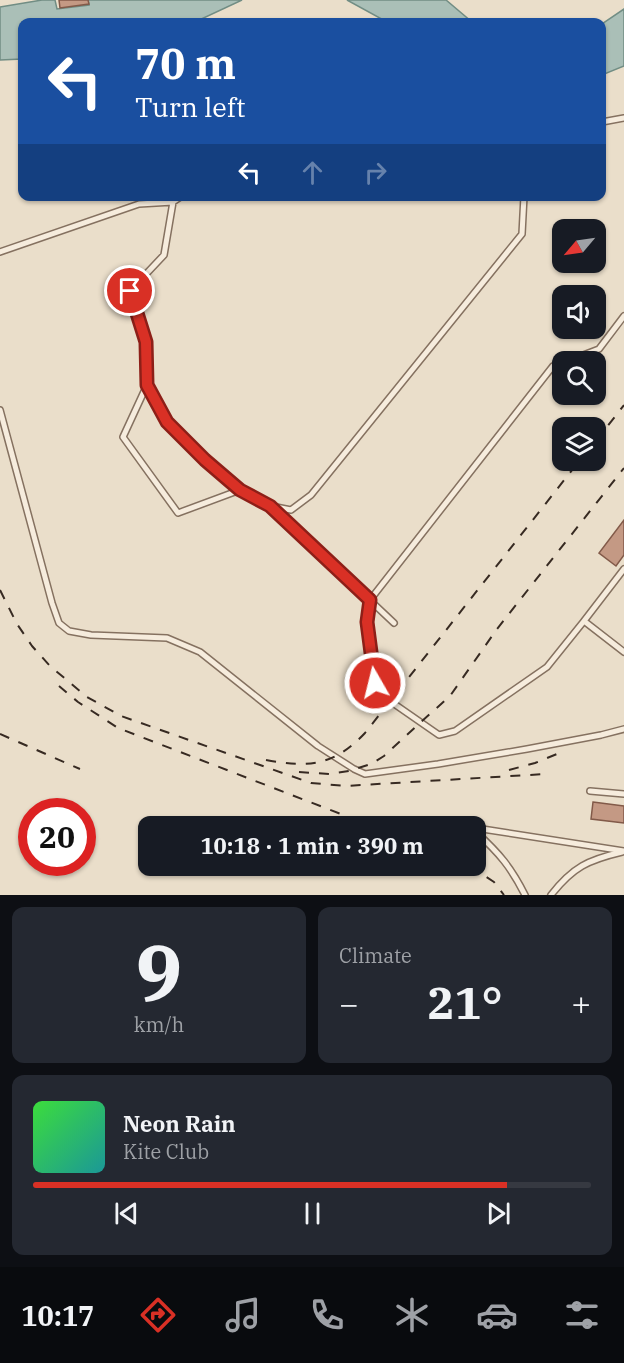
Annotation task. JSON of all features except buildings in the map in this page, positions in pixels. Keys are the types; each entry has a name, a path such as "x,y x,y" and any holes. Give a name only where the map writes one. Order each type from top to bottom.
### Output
{"lane":[{"path":"606,121 624,118"},
{"path":"270,506 291,510 311,495 522,234 524,201"},
{"path":"0,252 139,204 173,202 164,255 130,291 146,342 147,385 123,437 178,513 240,490"},
{"path":"594,351 599,349 624,316"},
{"path":"552,367 370,600 367,622 375,683 390,701 439,735 455,731 547,667 624,569"},
{"path":"147,385 167,422 205,460 240,490 270,506 394,623"},
{"path":"0,410 58,623 69,631 91,635 167,638 200,652 318,746 365,774 536,747 624,729"},
{"path":"584,621 624,652"},
{"path":"590,791 624,794"},
{"path":"486,831 624,851"},
{"path":"486,840 511,868 525,895"},
{"path":"551,895 565,878 593,859 624,851"}],"shaded area":[{"path":"42,0 55,0 57,9 89,5 88,0 242,0 204,18 18,18 18,59 0,60 0,7"},
{"path":"347,0 446,0 467,18 380,18"},
{"path":"624,9 624,66 606,73 606,21"}],"railway":[{"path":"606,428 624,405"},
{"path":"299,772 330,774 371,764 384,756 450,696 497,629 624,468"},
{"path":"266,760 295,764 320,762 354,744 571,471"},
{"path":"0,590 17,624 32,646 50,666 87,697 121,716 311,783 345,786 545,774"},
{"path":"59,686 78,702 118,728 346,816"},
{"path":"0,734 80,769"},
{"path":"509,770 557,754"},
{"path":"485,876 494,882 504,895"}],"route":[{"path":"130,291 146,342 147,385 167,422 205,460 240,490 270,506 370,600 367,622 375,683"}]}
